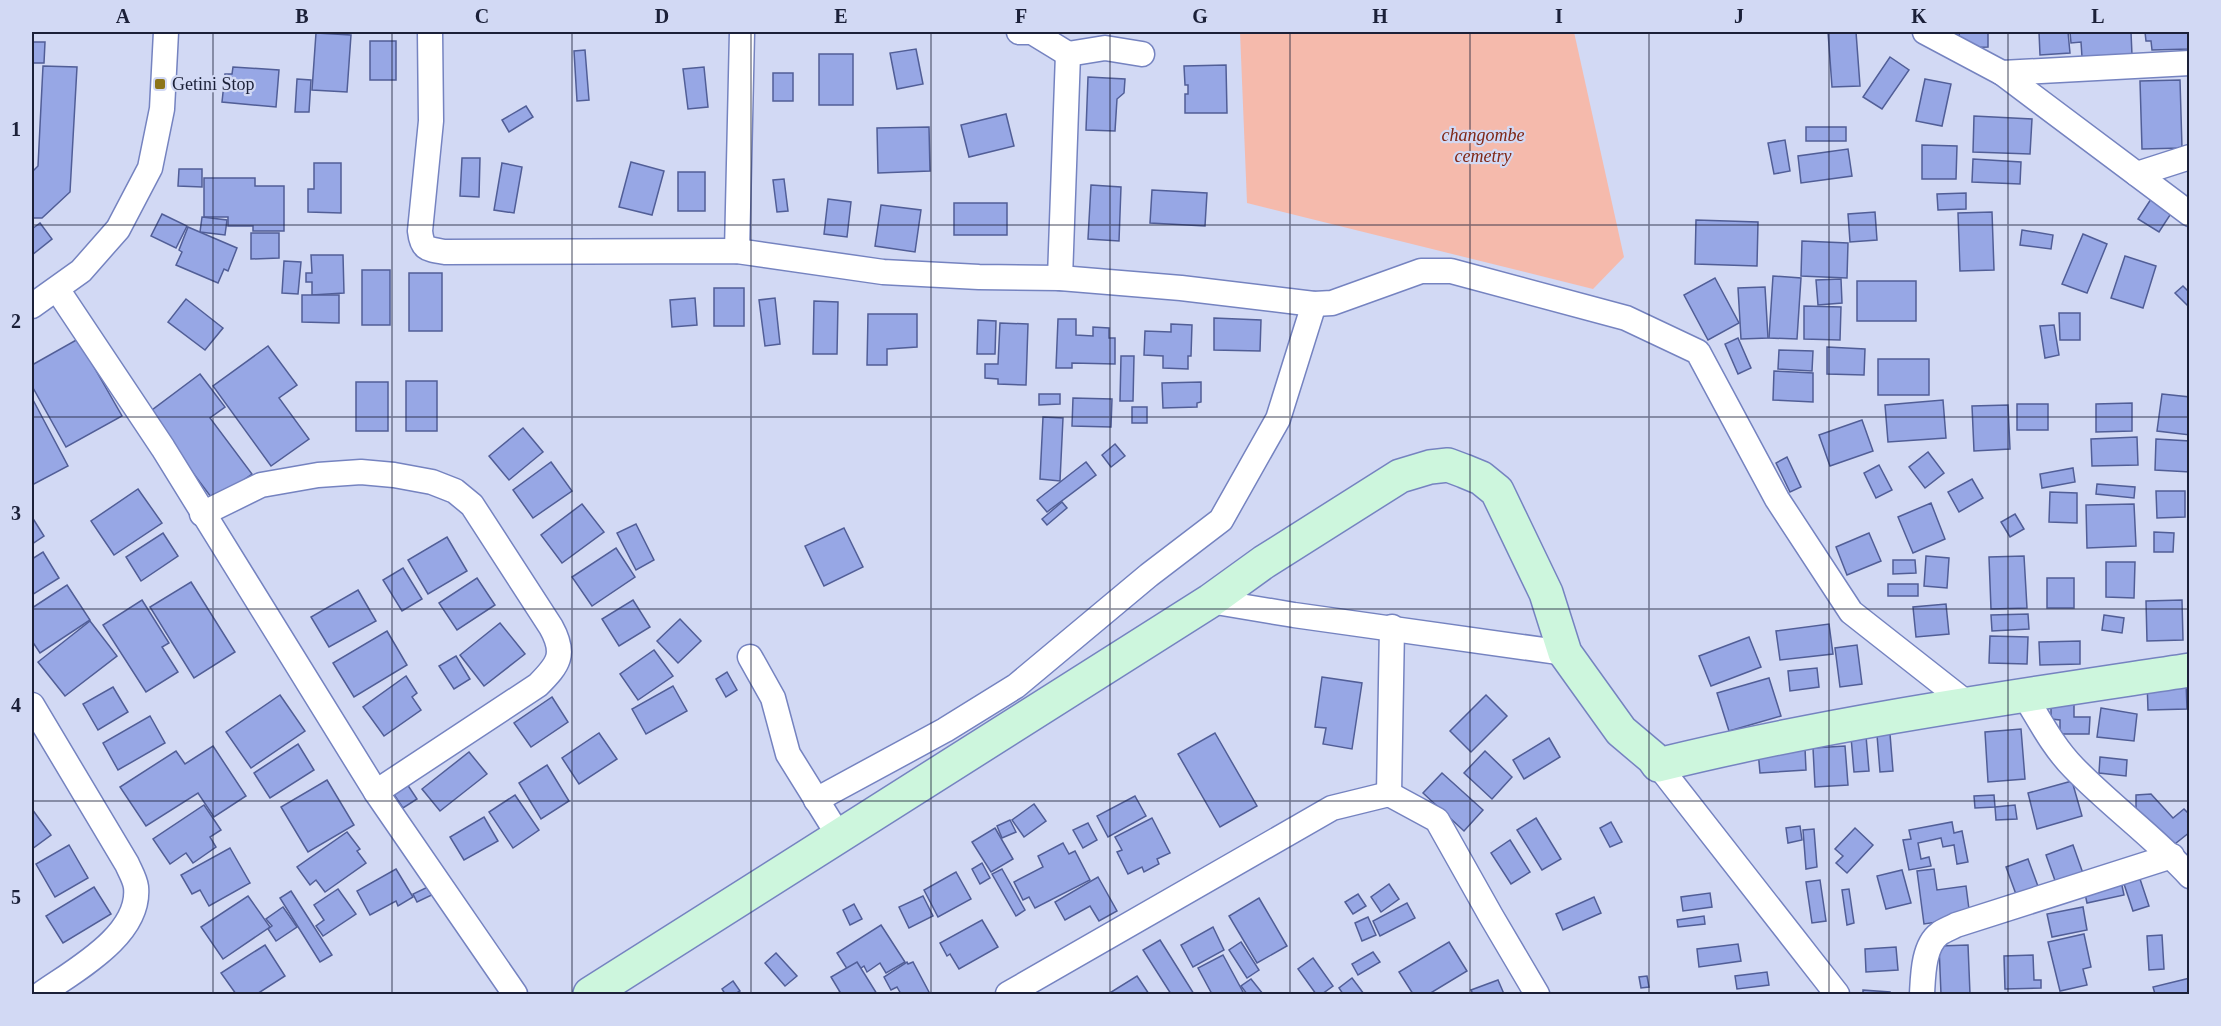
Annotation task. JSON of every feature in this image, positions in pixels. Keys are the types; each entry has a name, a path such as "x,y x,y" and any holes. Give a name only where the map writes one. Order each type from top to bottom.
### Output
{"street":[{"path":"32,306 81,271 118,229 150,168 162,109 166,32"},
{"path":"429,32 431,121 420,231 421,241 425,247 445,252 737,250 883,272 1060,278 1181,288 1314,304 1332,303 1421,270 1451,270 1626,318 1698,352 1777,499 1851,612 1968,704"},
{"path":"737,250 742,32"},
{"path":"1018,32 1032,32 1068,54 1105,48 1142,54"},
{"path":"1925,32 2002,73 2190,214"},
{"path":"1060,278 1068,54"},
{"path":"2002,73 2190,63"},
{"path":"2137,174 2190,157"},
{"path":"57,289 163,448 375,792 516,994"},
{"path":"816,800 945,730 1016,686 1149,575 1221,520 1278,419 1314,304"},
{"path":"590,994 1210,601 1264,562 1400,476 1430,466 1448,465 1481,478 1497,491 1546,592 1565,653 1621,731 1653,758 1837,994"},
{"path":"202,514 261,485 318,475 361,472 432,482 455,491 472,506 550,627 560,646 559,657 555,668 538,685 375,792"},
{"path":"1210,601 1565,653"},
{"path":"1389,794 1392,627"},
{"path":"750,657 773,698 788,754 839,836"},
{"path":"1658,765 1730,747 1968,704 2190,670"},
{"path":"2024,695 2057,747 2073,767 2172,856 2190,876"},
{"path":"32,705 127,864 136,886 133,913 107,946 41,994"},
{"path":"1008,994 1332,808 1389,794 1437,820 1537,994"},
{"path":"1922,994 1925,964 1930,948 1938,935 1956,925 2172,856"}],"green space":[{"name":"changombe cemetry","path":"1240,32 1574,32 1624,257 1593,289 1247,203"}],"building":[{"path":"1828,32 1856,32 1860,86 1832,87"},
{"path":"1959,32 1988,32 1988,47 1960,48"},
{"path":"2039,32 2068,32 2070,53 2040,55"},
{"path":"2070,32 2131,32 2132,55 2082,57 2081,42 2071,43"},
{"path":"2145,32 2190,32 2190,49 2152,50 2151,41 2146,41"},
{"path":"316,33 351,35 347,92 312,90"},
{"path":"370,41 396,41 396,80 370,80"},
{"path":"32,42 45,42 44,63 32,63"},
{"path":"916,49 923,84 897,89 890,53"},
{"path":"585,50 589,100 577,101 574,51"},
{"path":"819,54 853,54 853,105 819,105"},
{"path":"1890,57 1909,70 1882,109 1863,97"},
{"path":"1226,65 1227,113 1185,113 1185,94 1188,94 1188,85 1185,85 1184,66"},
{"path":"43,66 77,67 70,192 42,218 32,218 32,172 38,166"},
{"path":"233,67 279,70 276,107 222,102 225,74 232,74"},
{"path":"704,67 708,107 688,109 683,69"},
{"path":"773,73 793,73 793,101 773,101"},
{"path":"1088,77 1125,79 1124,93 1117,99 1115,131 1086,130"},
{"path":"297,79 311,80 309,112 295,112"},
{"path":"1925,79 1951,84 1942,126 1916,121"},
{"path":"2180,80 2182,148 2142,149 2140,81"},
{"path":"526,106 533,117 509,132 502,120"},
{"path":"1006,114 1014,146 969,157 961,125"},
{"path":"1974,116 2032,119 2030,154 1973,152"},
{"path":"929,127 930,171 878,173 877,128"},
{"path":"1806,127 1846,127 1846,141 1806,141"},
{"path":"1785,140 1790,171 1774,174 1768,143"},
{"path":"1922,145 1957,146 1956,179 1922,179"},
{"path":"1848,149 1852,176 1801,183 1798,156"},
{"path":"462,158 480,158 479,197 460,196"},
{"path":"1973,159 2021,162 2020,184 1972,182"},
{"path":"631,162 664,171 652,215 619,207"},
{"path":"314,163 341,163 341,213 308,212 308,189 314,189"},
{"path":"502,163 522,167 514,213 494,210"},
{"path":"179,169 202,169 202,187 178,186"},
{"path":"678,172 705,172 705,211 678,211"},
{"path":"204,178 255,178 255,186 284,186 284,231 253,231 253,226 228,226 228,217 204,217"},
{"path":"784,179 788,211 777,212 773,180"},
{"path":"1091,185 1121,187 1119,241 1088,239"},
{"path":"1152,190 1207,193 1205,226 1150,223"},
{"path":"1966,193 1966,209 1938,210 1937,194"},
{"path":"828,199 851,202 847,237 824,234"},
{"path":"2151,199 2172,212 2159,232 2138,219"},
{"path":"954,203 1007,203 1007,235 954,235"},
{"path":"881,205 921,210 915,252 875,246"},
{"path":"1875,212 1877,240 1850,242 1848,214"},
{"path":"1992,212 1994,270 1960,271 1958,213"},
{"path":"162,214 187,226 176,248 151,236"},
{"path":"202,217 227,220 225,235 200,232"},
{"path":"1696,220 1758,222 1757,266 1695,264"},
{"path":"40,223 52,239 32,255 32,229"},
{"path":"188,227 237,248 228,271 224,269 218,283 176,265 182,252 179,250"},
{"path":"2022,230 2053,235 2051,249 2020,245"},
{"path":"251,233 279,233 279,258 251,259"},
{"path":"2083,234 2107,244 2087,293 2062,284"},
{"path":"1802,241 1848,243 1847,278 1801,276"},
{"path":"311,255 343,255 344,293 312,295 312,282 306,282 306,273 312,273"},
{"path":"2125,256 2156,266 2143,308 2111,298"},
{"path":"284,261 301,262 298,294 282,293"},
{"path":"362,270 390,270 390,325 362,325"},
{"path":"409,273 442,273 442,331 409,331"},
{"path":"1773,276 1801,278 1797,339 1769,338"},
{"path":"1715,278 1739,323 1708,340 1684,295"},
{"path":"1841,279 1842,303 1818,305 1816,280"},
{"path":"1857,281 1916,281 1916,321 1857,321"},
{"path":"2183,286 2190,293 2190,308 2175,293"},
{"path":"1765,287 1768,338 1741,339 1738,288"},
{"path":"714,288 744,288 744,326 714,326"},
{"path":"302,295 339,295 339,323 302,322"},
{"path":"695,298 697,325 672,327 670,300"},
{"path":"775,298 780,344 765,346 759,300"},
{"path":"186,299 223,328 205,350 168,322"},
{"path":"814,301 838,302 837,354 813,354"},
{"path":"1804,306 1841,307 1840,340 1804,339"},
{"path":"2059,313 2080,313 2080,340 2060,340"},
{"path":"868,314 917,314 917,347 887,349 887,365 867,365"},
{"path":"1214,318 1261,320 1260,351 1214,350"},
{"path":"1058,319 1076,319 1076,335 1093,336 1093,327 1109,328 1109,338 1115,338 1115,364 1072,363 1072,368 1056,368"},
{"path":"978,320 996,321 995,354 977,354"},
{"path":"1000,323 1028,324 1026,385 998,384 998,379 985,378 985,364 998,364"},
{"path":"1171,324 1192,325 1191,356 1188,356 1188,369 1163,368 1163,356 1144,355 1145,331 1171,332"},
{"path":"2054,325 2059,355 2045,358 2040,326"},
{"path":"1738,338 1751,368 1738,374 1725,344"},
{"path":"78,339 122,416 66,447 32,386 32,365"},
{"path":"268,346 297,385 279,398 309,439 271,466 213,386"},
{"path":"1827,347 1865,349 1864,375 1827,374"},
{"path":"1779,350 1813,351 1812,371 1778,369"},
{"path":"1121,356 1134,356 1133,401 1120,401"},
{"path":"1878,359 1929,359 1929,395 1878,395"},
{"path":"1774,371 1813,373 1813,402 1773,400"},
{"path":"200,374 225,407 210,418 252,474 214,501 148,413"},
{"path":"406,381 437,381 437,431 406,431"},
{"path":"356,382 388,382 388,431 356,431"},
{"path":"1201,382 1201,402 1197,403 1197,407 1163,408 1162,383"},
{"path":"1039,394 1060,394 1060,404 1039,405"},
{"path":"2162,394 2190,397 2190,435 2157,431"},
{"path":"32,398 68,466 32,485"},
{"path":"1073,398 1112,399 1111,427 1072,426"},
{"path":"1943,400 1946,438 1888,442 1885,405"},
{"path":"2132,403 2132,431 2096,432 2096,404"},
{"path":"2017,404 2048,404 2048,430 2017,430"},
{"path":"2008,405 2010,449 1974,451 1972,406"},
{"path":"1132,407 1147,407 1147,423 1132,423"},
{"path":"1043,417 1063,418 1060,481 1040,479"},
{"path":"1862,420 1873,451 1830,466 1819,435"},
{"path":"523,428 543,452 509,480 489,456"},
{"path":"2137,437 2138,465 2092,466 2091,439"},
{"path":"2156,439 2190,441 2190,472 2155,470"},
{"path":"1115,444 1125,456 1111,467 1102,455"},
{"path":"1928,452 1944,473 1925,488 1909,467"},
{"path":"1787,457 1801,487 1790,492 1776,463"},
{"path":"551,462 572,491 533,518 513,490"},
{"path":"1086,462 1096,475 1047,512 1037,500"},
{"path":"1879,465 1892,490 1876,498 1864,473"},
{"path":"2073,468 2075,482 2042,488 2040,474"},
{"path":"1972,479 1983,498 1959,512 1948,492"},
{"path":"2097,484 2135,487 2134,498 2096,494"},
{"path":"138,489 162,523 114,555 91,521"},
{"path":"2156,491 2185,491 2185,517 2157,518"},
{"path":"2050,492 2077,493 2077,523 2049,522"},
{"path":"1062,502 1067,508 1047,525 1042,519"},
{"path":"1931,503 1945,539 1913,553 1898,517"},
{"path":"582,504 604,532 562,563 541,535"},
{"path":"2134,504 2136,546 2087,548 2086,505"},
{"path":"2015,514 2024,529 2010,537 2001,522"},
{"path":"32,517 44,536 32,544"},
{"path":"636,524 654,560 636,570 617,533"},
{"path":"844,528 863,567 824,586 805,546"},
{"path":"2154,532 2174,533 2173,552 2154,552"},
{"path":"163,533 178,556 141,581 126,557"},
{"path":"1869,533 1881,561 1847,575 1836,547"},
{"path":"447,537 467,571 428,594 408,560"},
{"path":"616,548 635,577 592,606 572,577"},
{"path":"43,552 59,578 32,595 32,559"},
{"path":"1926,556 1949,558 1947,588 1924,586"},
{"path":"2024,556 2027,608 1991,609 1989,557"},
{"path":"1893,560 1915,560 1916,573 1893,574"},
{"path":"2106,562 2135,562 2134,598 2106,597"},
{"path":"403,568 422,599 402,611 383,580"},
{"path":"477,578 495,605 457,630 439,603"},
{"path":"2047,578 2074,578 2074,608 2047,608"},
{"path":"191,582 235,652 194,678 150,607"},
{"path":"1888,584 1918,584 1918,596 1888,596"},
{"path":"67,585 90,620 40,653 32,641 32,608"},
{"path":"358,590 376,621 329,647 311,617"},
{"path":"142,600 169,643 162,647 178,672 146,692 103,625"},
{"path":"633,600 650,627 619,646 602,619"},
{"path":"2182,600 2183,640 2147,641 2146,601"},
{"path":"1946,604 1949,634 1916,637 1913,607"},
{"path":"2028,614 2029,629 1992,631 1991,615"},
{"path":"2104,615 2124,618 2122,633 2102,630"},
{"path":"680,619 701,641 678,663 657,641"},
{"path":"90,621 117,656 65,696 38,662"},
{"path":"500,623 525,654 484,686 460,655"},
{"path":"1829,624 1833,654 1780,660 1776,631"},
{"path":"387,631 407,665 354,697 333,663"},
{"path":"1990,636 2028,637 2027,664 1989,663"},
{"path":"1749,637 1761,667 1711,686 1699,656"},
{"path":"2080,641 2080,664 2040,665 2039,642"},
{"path":"1857,645 1862,684 1840,687 1835,648"},
{"path":"654,650 673,676 638,700 620,674"},
{"path":"456,656 470,679 454,689 439,666"},
{"path":"1817,668 1819,687 1790,691 1788,671"},
{"path":"727,672 737,690 726,697 716,679"},
{"path":"406,676 417,693 412,697 421,710 384,736 363,707"},
{"path":"1322,677 1362,683 1352,749 1323,744 1326,728 1315,727"},
{"path":"1769,678 1781,716 1729,731 1717,693"},
{"path":"2186,680 2187,709 2148,710 2147,681"},
{"path":"673,686 687,711 646,734 632,709"},
{"path":"113,687 128,712 98,730 83,704"},
{"path":"280,695 305,731 251,768 226,732"},
{"path":"1486,695 1507,716 1471,752 1450,731"},
{"path":"552,697 568,722 531,747 514,723"},
{"path":"2051,703 2074,703 2074,717 2090,717 2089,734 2060,734 2060,720 2051,719"},
{"path":"2101,708 2137,714 2134,741 2097,737"},
{"path":"150,716 165,743 118,770 103,743"},
{"path":"2021,729 2025,779 1988,782 1985,732"},
{"path":"599,733 617,759 579,784 562,758"},
{"path":"1215,733 1257,806 1220,827 1178,754"},
{"path":"1890,734 1893,771 1880,772 1877,735"},
{"path":"1866,736 1869,771 1854,772 1851,737"},
{"path":"1549,738 1560,757 1524,779 1513,760"},
{"path":"298,744 314,770 270,798 254,773"},
{"path":"213,746 246,796 214,817 198,793 146,826 120,787 176,751 185,764"},
{"path":"1845,746 1848,785 1815,787 1813,748"},
{"path":"1805,748 1806,770 1760,773 1758,751"},
{"path":"1485,751 1512,777 1492,799 1464,773"},
{"path":"469,752 487,774 440,811 422,789"},
{"path":"2100,757 2127,760 2126,776 2099,773"},
{"path":"547,765 569,801 541,819 519,783"},
{"path":"1442,773 1483,810 1464,831 1423,793"},
{"path":"327,780 354,825 308,852 281,807"},
{"path":"405,781 417,799 403,808 391,790"},
{"path":"2072,781 2082,816 2037,829 2028,793"},
{"path":"2151,794 2173,818 2184,809 2190,815 2190,832 2171,847 2136,815 2136,795"},
{"path":"515,795 539,830 513,848 489,812"},
{"path":"1994,795 1995,807 1975,808 1974,796"},
{"path":"1135,796 1146,816 1108,837 1097,816"},
{"path":"1034,804 1046,821 1024,837 1012,820"},
{"path":"204,805 221,830 210,837 216,847 193,863 186,853 170,864 153,839"},
{"path":"2015,805 2017,819 1996,820 1995,807"},
{"path":"32,809 51,835 32,849"},
{"path":"484,817 498,841 464,860 450,837"},
{"path":"1152,818 1170,853 1157,859 1159,864 1144,872 1142,867 1128,874 1117,852 1122,850 1115,837"},
{"path":"1536,818 1561,859 1542,870 1517,830"},
{"path":"1010,820 1016,832 1002,838 997,826"},
{"path":"1611,822 1622,842 1610,847 1600,828"},
{"path":"1952,822 1954,833 1962,831 1968,862 1957,864 1954,845 1943,847 1941,838 1918,843 1921,859 1929,857 1931,866 1909,870 1903,840 1911,839 1909,830"},
{"path":"1088,823 1097,840 1083,848 1073,830"},
{"path":"1800,826 1802,840 1788,843 1786,828"},
{"path":"995,828 1013,859 991,872 972,842"},
{"path":"1855,828 1873,845 1847,873 1836,863 1843,856 1835,849"},
{"path":"1814,829 1817,867 1806,869 1803,830"},
{"path":"347,832 360,849 357,851 366,863 325,892 316,880 310,885 297,867"},
{"path":"1510,840 1530,872 1511,884 1491,853"},
{"path":"1063,843 1069,854 1075,851 1090,880 1035,908 1029,897 1023,900 1014,882 1043,867 1038,856"},
{"path":"69,845 88,878 55,897 36,864"},
{"path":"2073,845 2085,879 2058,889 2046,855"},
{"path":"230,848 250,883 209,906 200,890 192,894 181,875"},
{"path":"2028,859 2039,889 2017,897 2006,867"},
{"path":"982,863 990,878 980,884 972,869"},
{"path":"396,869 413,897 398,906 396,901 370,915 357,891"},
{"path":"1002,869 1025,910 1016,916 992,874"},
{"path":"1934,869 1937,890 1966,886 1970,917 1924,924 1917,871"},
{"path":"1902,870 1911,903 1886,909 1877,876"},
{"path":"956,872 971,899 938,917 924,890"},
{"path":"1098,877 1117,911 1099,921 1090,906 1065,920 1055,902"},
{"path":"2140,879 2149,906 2133,911 2124,884"},
{"path":"1820,880 1826,921 1812,923 1806,882"},
{"path":"2121,881 2124,895 2087,903 2084,889"},
{"path":"1389,884 1399,899 1381,912 1371,897"},
{"path":"432,885 436,893 417,902 413,894"},
{"path":"94,887 111,914 63,943 46,916"},
{"path":"338,889 356,914 323,936 316,926 324,920 314,905"},
{"path":"1849,889 1854,923 1847,925 1842,890"},
{"path":"291,891 332,955 320,962 280,898"},
{"path":"1710,893 1712,907 1683,911 1681,897"},
{"path":"1358,894 1366,906 1353,914 1345,902"},
{"path":"248,896 270,927 223,959 201,927"},
{"path":"923,896 933,916 909,928 899,907"},
{"path":"1594,897 1601,913 1563,930 1556,914"},
{"path":"1259,898 1287,946 1257,963 1229,916"},
{"path":"1407,903 1415,918 1380,936 1373,921"},
{"path":"854,904 862,919 850,925 843,910"},
{"path":"283,907 297,927 276,941 268,929 272,926 266,919"},
{"path":"2083,907 2087,930 2052,937 2047,914"},
{"path":"1704,916 1705,924 1678,927 1677,920"},
{"path":"1368,917 1376,935 1362,941 1355,923"},
{"path":"982,920 998,947 959,969 950,954 947,956 940,943"},
{"path":"881,925 905,962 886,973 880,963 867,972 864,966 851,975 837,953"},
{"path":"1213,927 1224,950 1193,967 1181,945"},
{"path":"2084,934 2091,967 2083,969 2087,985 2060,991 2048,942"},
{"path":"2162,935 2164,969 2149,970 2147,936"},
{"path":"1160,940 1194,994 1171,994 1143,950"},
{"path":"1241,942 1259,970 1247,978 1229,950"},
{"path":"1449,942 1467,971 1429,994 1413,994 1399,972"},
{"path":"1738,944 1741,961 1699,967 1697,949"},
{"path":"265,945 285,976 257,994 236,994 221,973"},
{"path":"1968,945 1970,994 1941,994 1939,946"},
{"path":"1896,947 1898,970 1866,972 1865,949"},
{"path":"1373,952 1380,962 1358,975 1352,964"},
{"path":"776,953 797,976 785,986 765,963"},
{"path":"1223,955 1243,992 1239,994 1212,994 1198,968"},
{"path":"2033,955 2034,980 2041,980 2041,988 2005,989 2004,956"},
{"path":"1313,958 1333,986 1322,994 1316,994 1298,969"},
{"path":"857,962 877,994 836,994 840,992 831,977"},
{"path":"907,962 908,964 913,962 930,994 901,994 897,987 891,990 884,977"},
{"path":"1767,972 1769,985 1737,989 1735,976"},
{"path":"1137,976 1149,994 1108,994"},
{"path":"1647,976 1649,987 1641,988 1639,977"},
{"path":"1352,978 1364,994 1343,994 1339,988"},
{"path":"2190,978 2190,994 2155,994 2153,987"},
{"path":"1251,979 1263,994 1247,994 1241,986"},
{"path":"1498,980 1504,994 1473,994 1471,990"},
{"path":"733,981 740,991 735,994 725,994 722,989"},
{"path":"1863,990 1890,992 1890,994 1863,994"}],"place":[{"name":"Getini Stop","path":"160,84"}]}
